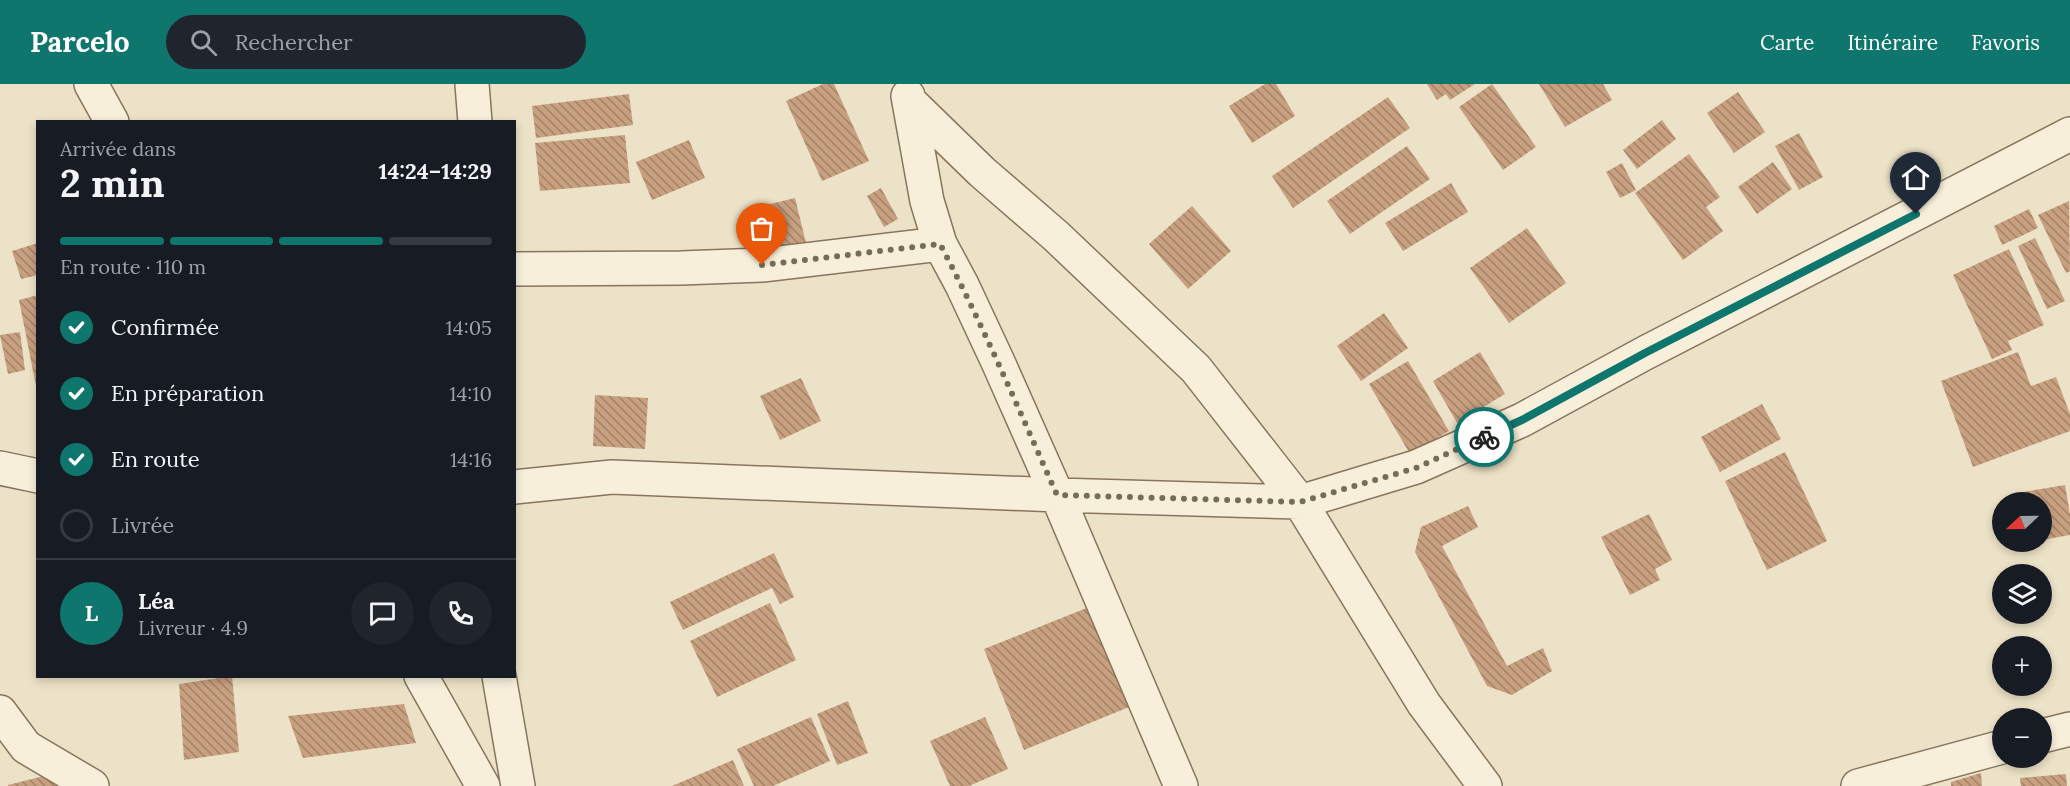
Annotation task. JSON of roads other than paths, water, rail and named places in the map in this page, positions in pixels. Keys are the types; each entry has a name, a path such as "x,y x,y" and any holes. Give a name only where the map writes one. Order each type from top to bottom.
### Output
{"street":[{"path":"91,84 111,120"},
{"path":"472,84 475,120"},
{"path":"908,93 927,201 940,244 998,362 1181,786"},
{"path":"908,93 982,172 1056,236 1196,369 1300,502 1424,704 1485,786"},
{"path":"516,487 612,477 1057,495 1300,502 1416,468 1522,420 1645,353 2070,134"},
{"path":"516,269 762,265 940,244"},
{"path":"0,468 36,476"},
{"path":"422,678 483,786"},
{"path":"499,678 518,786"},
{"path":"0,712 26,747 92,786"},
{"path":"2052,734 2070,729"},
{"path":"1858,786 1992,750"}]}
